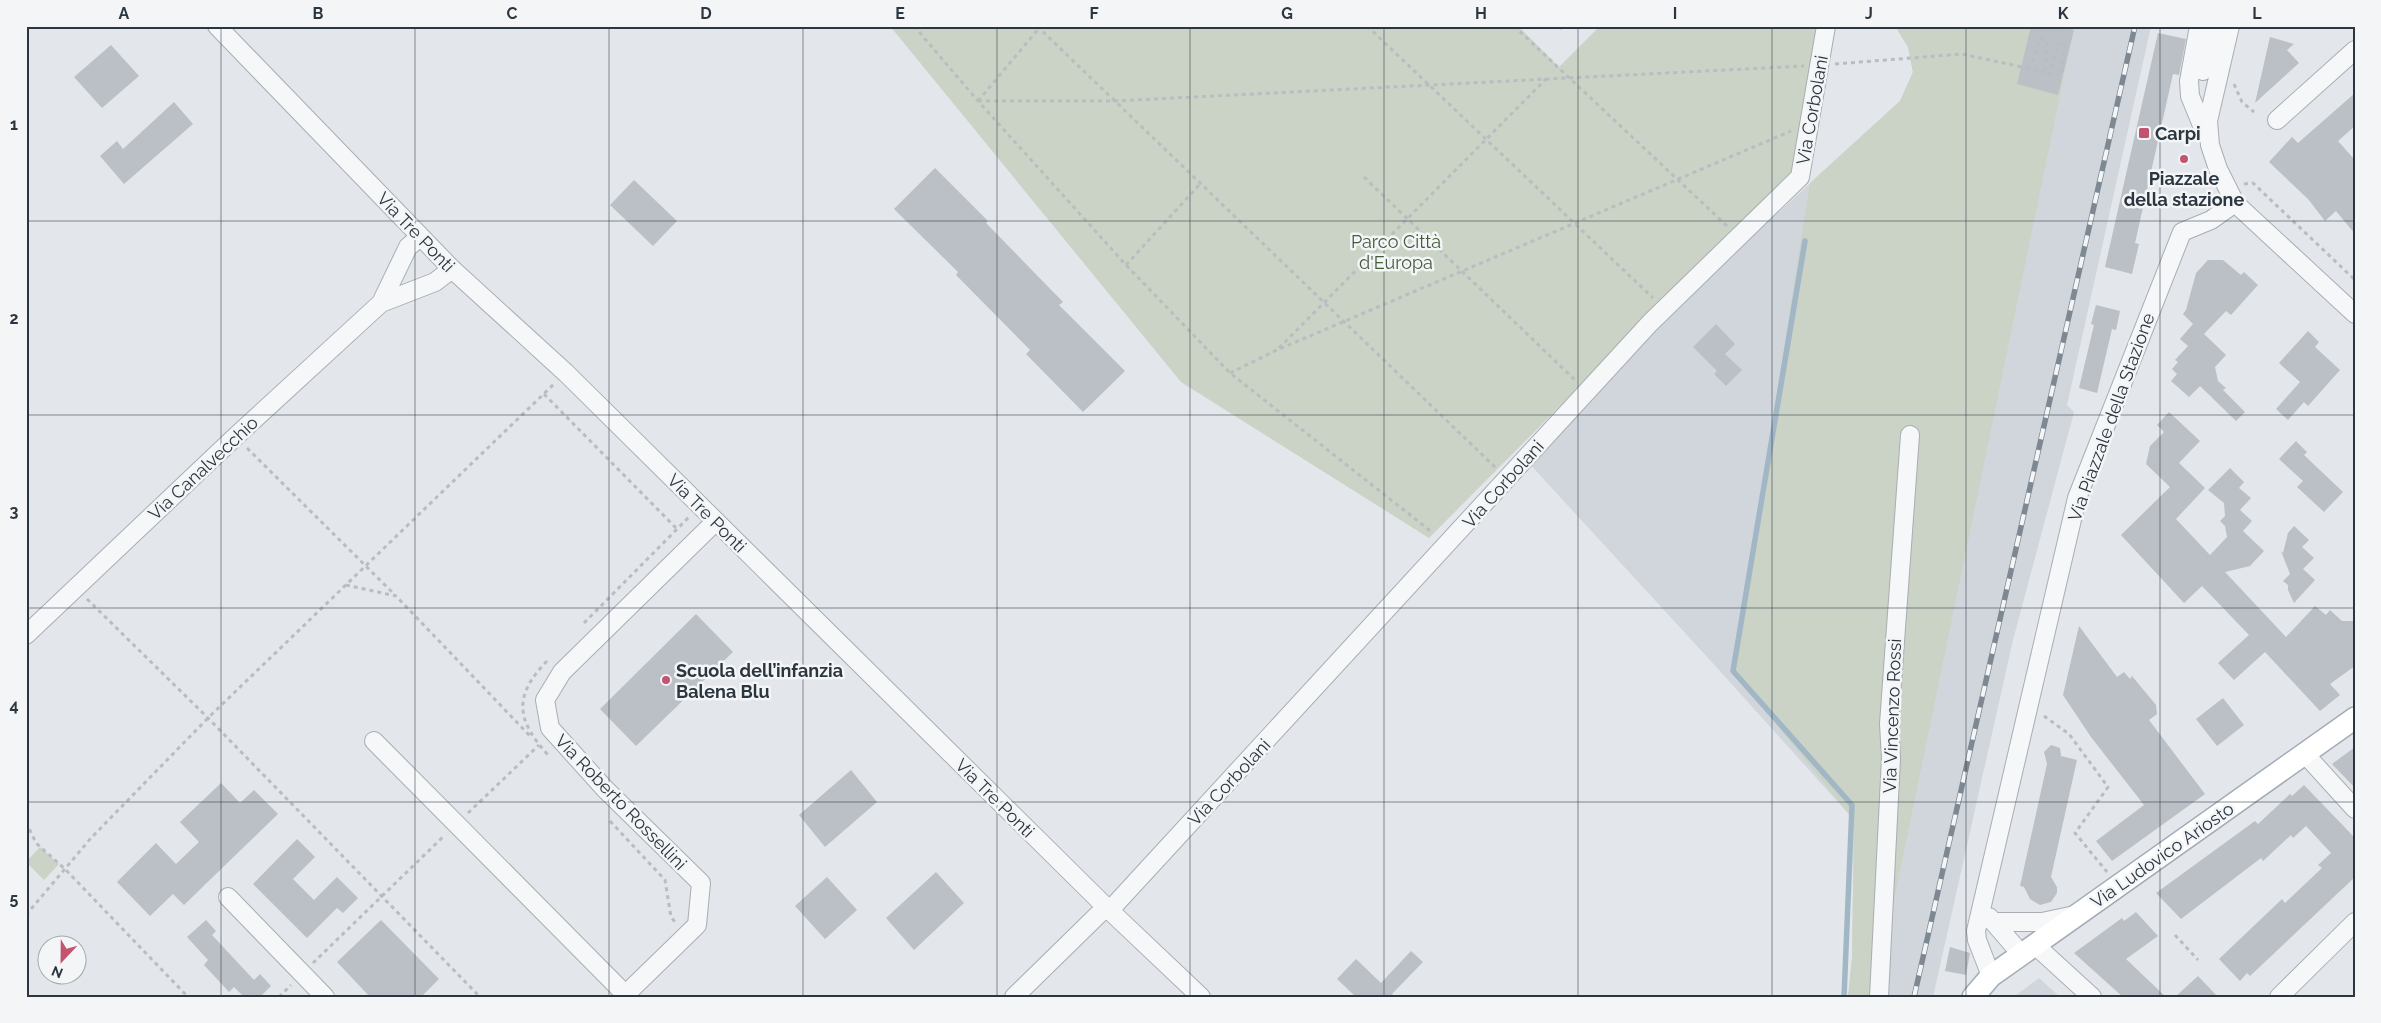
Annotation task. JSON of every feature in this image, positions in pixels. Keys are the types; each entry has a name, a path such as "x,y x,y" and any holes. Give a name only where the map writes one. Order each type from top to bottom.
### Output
{"main road":[{"name":"Via Ludovico Ariosto","path":"1973,997 1991,976 2355,718"}],"street":[{"name":"Via Tre Ponti","path":"217,26 452,270 566,373 1108,909 1201,997"},
{"name":"Via Corbolani","path":"1014,997 1108,909 1650,323 1800,177 1826,26"},
{"path":"2199,26 2189,81 2190,96 2224,184 2235,203 2355,314"},
{"path":"2210,145 2208,121 2201,94 2201,80 2213,26"},
{"path":"2208,121 2230,26"},
{"path":"2277,120 2355,50"},
{"name":"Via Piazzale della Stazione","path":"1991,976 1977,940 1976,931 2077,498 2182,232 2212,220 2235,203"},
{"name":"Via Canalvecchio","path":"381,303 408,247 420,236"},
{"name":"Via Canalvecchio","path":"26,635 381,303 435,282 452,270"},
{"name":"Via Vincenzo Rossi","path":"1879,997 1891,758 1889,724 1910,435"},
{"name":"Via Roberto Rossellini","path":"624,996 697,925 701,883 604,789 550,728 546,700 562,672 716,521"},
{"path":"374,741 624,996"},
{"path":"2305,754 2355,809"},
{"path":"228,896 325,997"},
{"path":"1981,904 1987,915 1994,922 2092,997"},
{"path":"1994,922 2042,922 2080,914"},
{"path":"2280,997 2355,922"}],"path":[{"path":"914,26 978,101 1126,265 1230,373 1436,535"},
{"path":"1367,26 1655,300"},
{"path":"1514,26 1730,228"},
{"path":"978,101 1039,27 1496,469"},
{"path":"2029,68 2041,39 2047,40 2044,72"},
{"path":"978,101 1115,100 1820,65 1962,54 2061,75 2065,44 2059,43 2049,72"},
{"path":"1276,350 1546,79"},
{"path":"2234,84 2242,102 2254,112"},
{"path":"1230,373 1276,350 1810,123"},
{"path":"1364,177 1576,381"},
{"path":"1126,265 1201,183"},
{"path":"2224,184 2253,183 2355,280"},
{"path":"26,915 91,838 208,718 566,373"},
{"path":"544,394 677,530"},
{"path":"236,437 396,596 552,760"},
{"path":"581,627 700,506"},
{"path":"346,585 396,596"},
{"path":"76,588 208,718 480,997"},
{"path":"534,740 523,717 526,688 533,675 553,654"},
{"path":"2028,703 2069,734 2108,787 2075,833 2118,886"},
{"path":"26,800 26,810"},
{"path":"605,816 665,880 671,917 687,935"},
{"path":"26,822 36,843 65,869 188,997"},
{"path":"279,997 381,896"},
{"path":"2175,935 2198,960"}],"shaded area":[{"path":"1895,26 2151,26 2067,405 2074,412 2013,640 1933,997 1848,997 1852,958 1854,820 1527,461 1735,252 1900,101 1913,72 1908,47"},
{"path":"2039,978 2060,997 2014,997"}],"green space":[{"name":"Parco Città d'Europa","path":"890,26 1518,26 1559,67 1600,26 1821,26 1795,169 1429,538 1181,382"},
{"path":"1895,26 2074,27 1874,997 1848,997 1852,958 1854,820 1733,671 1810,183 1900,101 1913,72 1908,47"},
{"path":"40,847 59,864 44,880 26,862"}],"building":[{"path":"2031,26 2056,26 2074,30 2058,95 2017,84"},
{"path":"2158,33 2186,39 2179,75 2173,74 2135,243 2139,244 2132,274 2105,267"},
{"path":"2270,37 2294,44 2287,50 2299,63 2255,103"},
{"path":"111,45 139,76 102,108 74,77"},
{"path":"2355,93 2355,126 2338,141 2355,160 2355,234 2336,211 2325,221 2308,199 2269,162 2292,137 2298,143"},
{"path":"174,102 193,124 124,184 100,156 117,141 123,149"},
{"path":"935,168 988,221 986,223 1063,302 1059,305 1125,371 1083,412 1026,354 1030,350 956,275 958,272 894,209"},
{"path":"634,180 677,221 653,246 610,205"},
{"path":"2208,260 2223,260 2241,275 2244,272 2258,285 2231,315 2226,311 2204,334 2226,355 2215,367 2218,381 2226,388 2223,390 2245,412 2236,421 2200,386 2189,397 2171,381 2177,374 2172,369 2178,362 2175,360 2188,346 2180,339 2193,324 2183,314 2186,310 2196,273"},
{"path":"2096,305 2120,311 2116,330 2112,329 2097,393 2079,388 2094,325 2091,324"},
{"path":"1716,324 1735,344 1725,354 1742,370 1726,386 1714,374 1717,371 1693,347"},
{"path":"2308,331 2319,342 2315,347 2340,370 2308,406 2304,402 2288,420 2276,409 2300,382 2279,363"},
{"path":"2169,412 2200,441 2179,463 2205,488 2176,519 2210,555 2227,537 2225,526 2220,521 2225,516 2224,503 2208,490 2230,468 2244,482 2239,488 2251,498 2240,510 2252,521 2243,531 2264,551 2250,566 2225,572 2286,637 2315,606 2326,615 2330,610 2342,621 2355,621 2355,666 2330,684 2340,695 2320,711 2265,652 2234,680 2218,663 2249,635 2202,586 2184,603 2121,535 2170,487 2146,464 2150,446 2164,432 2157,425"},
{"path":"2296,441 2307,452 2304,455 2343,492 2324,512 2297,487 2303,481 2279,459"},
{"path":"2294,526 2309,540 2302,547 2314,558 2303,569 2315,580 2294,603 2288,590 2288,585 2283,581 2290,574 2281,551 2283,553 2288,533"},
{"name":"Scuola dell’infanzia Balena Blu","path":"696,614 733,652 636,746 600,709"},
{"path":"2079,626 2117,677 2124,672 2130,679 2132,676 2156,705 2157,714 2149,720 2205,794 2112,861 2096,841 2144,805 2091,737 2063,695"},
{"path":"2223,698 2244,725 2217,746 2196,719"},
{"path":"2051,745 2060,748 2061,756 2077,760 2051,877 2057,887 2057,893 2051,902 2040,905 2030,899 2024,887 2020,886 2047,764 2044,752"},
{"path":"2355,747 2355,788 2332,764"},
{"path":"851,770 877,802 825,847 799,815"},
{"path":"221,783 240,803 254,790 278,814 184,905 173,894 150,916 117,882 156,843 176,864 199,842 180,822"},
{"path":"2304,785 2355,838 2355,877 2250,976 2247,973 2240,981 2219,959 2282,899 2285,903 2322,868 2318,865 2331,853 2306,826 2293,838 2291,835 2263,861 2261,858 2181,919 2156,893 2255,821 2258,824 2290,794 2292,796"},
{"path":"297,839 315,857 293,879 314,900 337,877 358,898 343,913 337,908 307,938 253,884"},
{"path":"936,872 964,903 914,950 886,918"},
{"path":"827,877 857,910 825,939 795,906"},
{"path":"2136,912 2158,936 2126,959 2166,997 2123,997 2074,953 2122,918 2124,921"},
{"path":"206,920 216,931 212,935 254,980 260,974 271,986 260,997 244,997 234,987 229,992 204,965 208,960 187,937"},
{"path":"381,920 439,979 421,997 370,997 337,962"},
{"path":"1950,947 1970,953 1966,975 1945,971"},
{"path":"1411,951 1423,962 1392,994 1396,997 1356,997 1337,979 1356,959 1381,983"},
{"path":"2198,976 2218,997 2175,997"}],"waterway":[{"path":"1805,241 1733,671 1852,805 1844,997"}],"railway":[{"path":"1914,997 2135,26"}],"place":[{"name":"Carpi","path":"2144,133"},
{"name":"Piazzale della stazione","path":"2184,159"},
{"name":"Scuola dell’infanzia Balena Blu","path":"666,680"}]}
